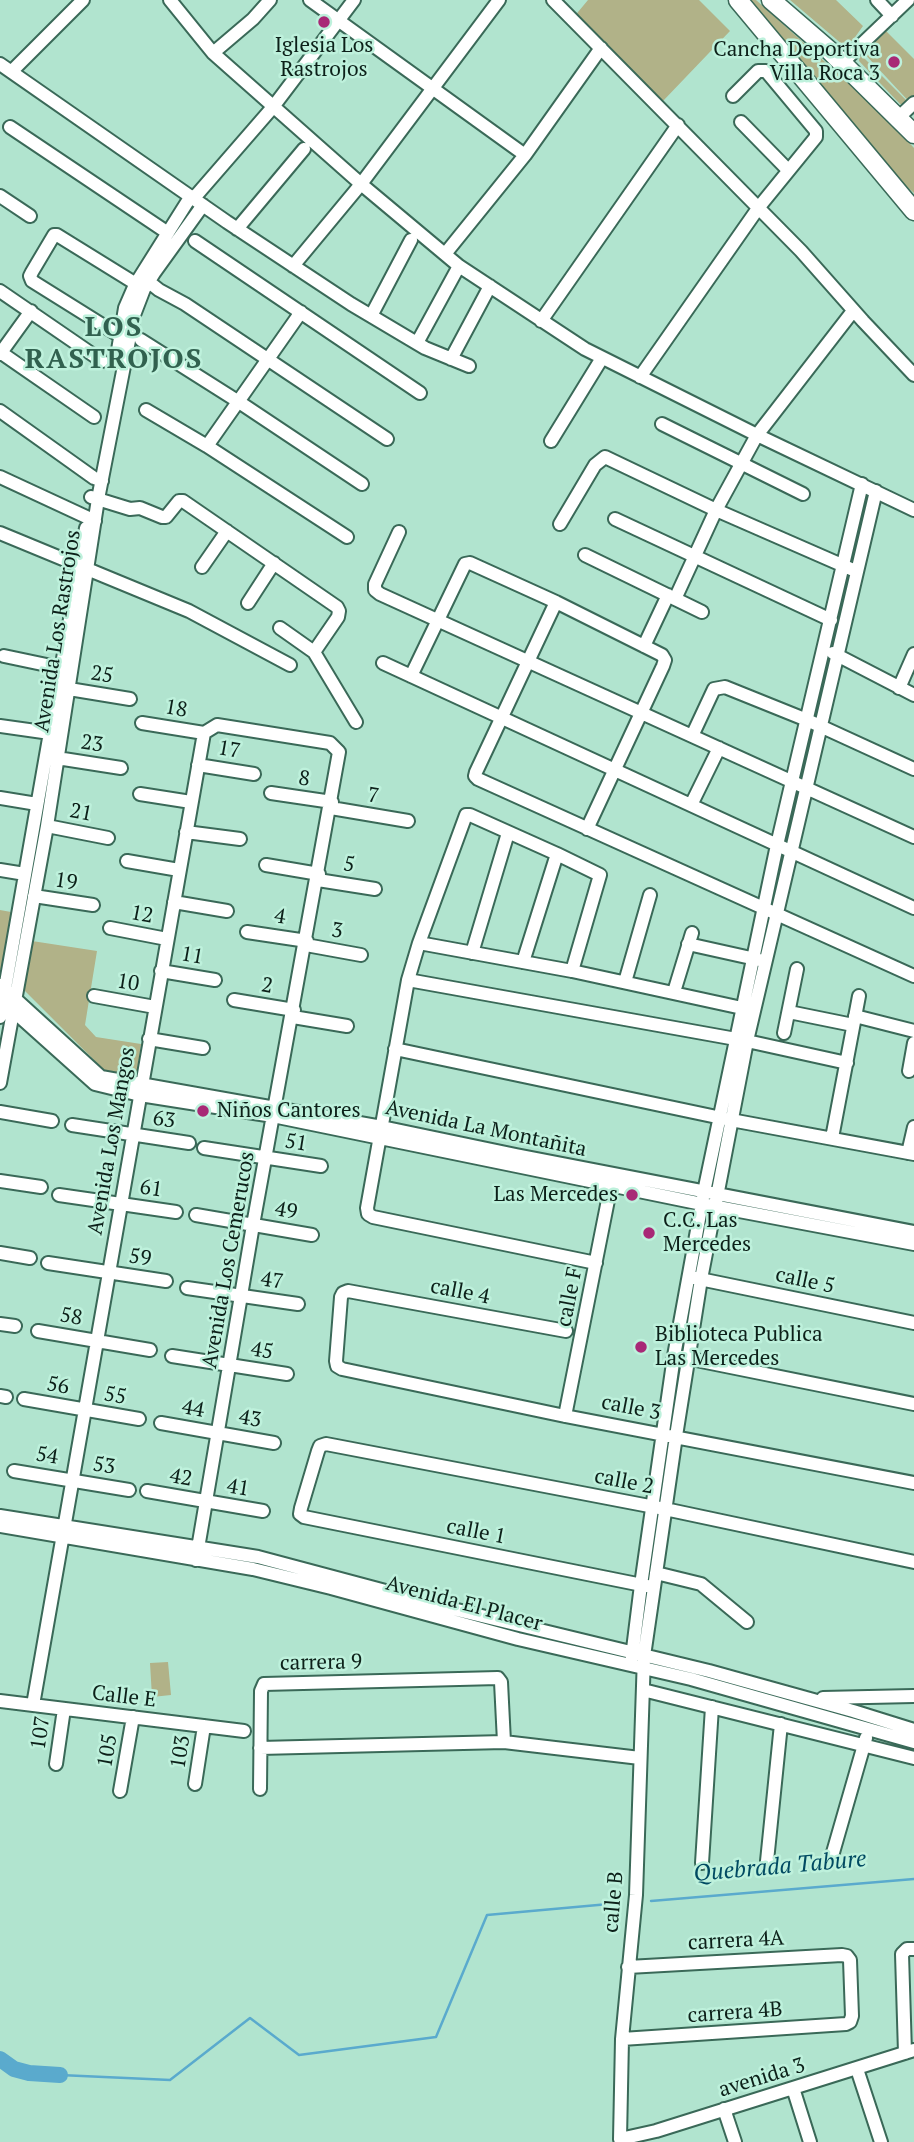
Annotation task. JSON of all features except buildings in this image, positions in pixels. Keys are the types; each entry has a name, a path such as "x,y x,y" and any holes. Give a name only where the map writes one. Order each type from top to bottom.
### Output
{"highway":[{"path":"738,0 914,211"},
{"path":"771,0 908,122"}],"street":[{"path":"12,71 83,0"},
{"path":"170,0 213,53 361,184 459,266 584,349 914,509"},
{"path":"213,53 253,19 270,0"},
{"path":"310,0 525,155"},
{"path":"196,200 273,107 354,0"},
{"path":"293,266 361,184 499,0"},
{"path":"552,0 802,250 853,311 914,375"},
{"path":"877,0 891,16"},
{"path":"842,63 908,0"},
{"path":"445,254 525,155 601,48"},
{"path":"0,64 320,284 417,343 469,366"},
{"path":"640,377 759,207 816,137 816,131 766,71 758,71 733,96"},
{"path":"908,122 914,103"},
{"path":"741,122 788,170"},
{"path":"541,321 678,125"},
{"path":"10,127 168,233"},
{"path":"237,229 304,149"},
{"path":"0,196 30,216"},
{"name":"Avenida Los Rastrojos","path":"98,479 134,315 145,279 168,233 196,200"},
{"name":"Avenida Los Rastrojos","path":"0,1017 34,896 47,826 69,689 91,519 125,308 196,200"},
{"path":"120,336 32,281 30,276 54,235 57,234 145,279 159,290 185,303 387,439"},
{"path":"371,316 411,240"},
{"path":"195,241 420,393"},
{"path":"417,343 459,266"},
{"path":"451,359 490,286"},
{"path":"0,291 102,362"},
{"path":"31,311 0,353 94,417"},
{"path":"644,646 757,435 853,311"},
{"path":"207,446 301,312"},
{"path":"141,340 362,484"},
{"path":"551,440 602,358"},
{"path":"146,410 207,446 347,537"},
{"path":"0,411 98,479"},
{"path":"662,424 803,494"},
{"path":"560,524 596,465 605,457 716,510 858,572"},
{"path":"0,477 91,519"},
{"path":"741,1040 742,1008 752,958 862,484"},
{"path":"638,1661 654,1588 689,1359 703,1198 725,1119 741,1040 766,961 876,491"},
{"path":"95,498 162,517 166,517 179,501 183,501 337,607 338,617 314,652"},
{"path":"615,519 831,620"},
{"path":"202,567 227,531"},
{"path":"400,532 375,584 375,590 380,594 914,836"},
{"path":"0,533 189,611 290,665"},
{"path":"585,555 702,612"},
{"path":"248,603 274,563"},
{"path":"411,676 465,564 470,563 662,655 665,660 587,829"},
{"name":"Avenida Los Rastrojos","path":"0,1083 6,997 25,874 61,668 84,566"},
{"path":"555,602 475,776 914,976"},
{"path":"280,628 314,652 356,722"},
{"path":"823,648 914,695"},
{"path":"898,688 914,654"},
{"path":"4,656 61,668"},
{"path":"383,663 914,908"},
{"path":"692,736 714,689 719,687 807,720 914,769"},
{"name":"25","path":"69,689 130,699"},
{"name":"18","path":"142,723 204,733"},
{"name":"Avenida Los Cemerucos","path":"197,1554 253,1225 340,752 330,743 217,725 204,733"},
{"path":"0,726 50,733"},
{"name":"Avenida Los Mangos","path":"33,1705 204,733"},
{"path":"691,805 719,748"},
{"name":"23","path":"57,758 121,768"},
{"name":"17","path":"198,765 254,774"},
{"name":"8","path":"271,793 331,805"},
{"path":"140,794 191,802"},
{"path":"0,798 37,804"},
{"name":"7","path":"331,805 408,821"},
{"path":"572,971 600,876 470,815 463,818 408,980 367,1208 368,1214 373,1217 596,1263"},
{"name":"21","path":"47,826 108,838"},
{"path":"186,832 240,839"},
{"path":"472,953 508,832"},
{"path":"523,962 557,854"},
{"path":"127,861 179,870"},
{"name":"5","path":"266,865 375,889"},
{"path":"0,870 25,874"},
{"path":"625,982 650,895"},
{"name":"19","path":"34,896 93,905"},
{"path":"174,902 227,911"},
{"name":"12","path":"110,929 167,939"},
{"name":"4","path":"247,932 306,943"},
{"path":"674,992 690,939 766,961"},
{"name":"3","path":"306,943 361,955"},
{"path":"419,943 572,971 742,1008"},
{"path":"784,1033 797,969"},
{"name":"11","path":"161,971 215,980"},
{"path":"408,980 741,1040 847,1063"},
{"name":"10","path":"94,996 155,1007"},
{"path":"832,1138 859,996"},
{"name":"Avenida La Montañita","path":"6,997 90,1082 274,1111 381,1132 914,1244"},
{"name":"2","path":"234,1000 346,1026"},
{"path":"789,1012 914,1031"},
{"path":"149,1039 202,1048"},
{"path":"909,1071 914,1043"},
{"path":"395,1049 725,1119 911,1154 914,1127"},
{"path":"0,1112 52,1121"},
{"path":"638,1661 640,1585 674,1356 717,1201 725,1119"},
{"name":"63","path":"72,1125 189,1143"},
{"name":"Avenida La Montañita","path":"381,1132 611,1185 703,1198"},
{"name":"51","path":"204,1147 321,1166"},
{"path":"0,1181 41,1187"},
{"name":"calle F","path":"565,1416 611,1185"},
{"name":"61","path":"58,1195 176,1212"},
{"name":"Avenida La Montañita","path":"717,1201 914,1232"},
{"name":"49","path":"196,1215 312,1235"},
{"path":"0,1254 30,1258"},
{"name":"59","path":"48,1263 166,1281"},
{"name":"calle 5","path":"695,1278 914,1322"},
{"name":"47","path":"187,1287 298,1304"},
{"name":"calle 4","path":"342,1369 337,1366 336,1361 341,1297 348,1291 566,1331"},
{"path":"0,1324 15,1326"},
{"name":"58","path":"38,1331 150,1350"},
{"name":"45","path":"172,1356 286,1374"},
{"path":"674,1356 914,1404"},
{"name":"calle 3","path":"342,1369 565,1416 914,1483"},
{"name":"56","path":"24,1399 85,1410"},
{"name":"55","path":"85,1410 139,1419"},
{"name":"44","path":"161,1423 219,1433"},
{"name":"43","path":"219,1433 274,1443"},
{"name":"calle 2","path":"304,1517 300,1514 301,1508 318,1451 320,1446 326,1444 665,1509 914,1562"},
{"name":"54","path":"14,1471 73,1480"},
{"name":"53","path":"73,1480 129,1490"},
{"name":"42","path":"147,1491 207,1502"},
{"name":"41","path":"207,1502 263,1511"},
{"name":"Avenida El Placer","path":"0,1516 64,1531 197,1554 518,1639 709,1671 808,1698 914,1742"},
{"name":"calle 1","path":"304,1517 654,1588"},
{"name":"Avenida El Placer","path":"0,1526 64,1531"},
{"path":"656,1573 701,1584 747,1622"},
{"name":"Avenida El Placer","path":"638,1661 691,1679 869,1722 914,1730"},
{"name":"calle B","path":"619,2141 622,2039 636,1895 643,1690 638,1661"},
{"name":"carrera 9","path":"260,1748 261,1686 264,1684 498,1678 501,1682 504,1742"},
{"path":"643,1690 914,1758"},
{"path":"808,1698 914,1696"},
{"name":"Calle E","path":"0,1701 244,1731"},
{"path":"702,1863 712,1707"},
{"name":"107","path":"56,1764 64,1709"},
{"name":"105","path":"120,1791 133,1717"},
{"path":"832,1856 869,1722"},
{"path":"767,1861 781,1724"},
{"name":"103","path":"195,1784 204,1726"},
{"path":"260,1789 260,1748 504,1742 640,1758"},
{"path":"909,2051 902,1954 914,1949"},
{"name":"carrera 4A","path":"628,1966 847,1956 850,1960 850,2022"},
{"name":"carrera 4B","path":"622,2039 850,2022"},
{"name":"avenida 3","path":"619,2141 658,2136 724,2109 909,2051"},
{"path":"858,2069 881,2142"},
{"path":"793,2088 810,2142"},
{"path":"724,2109 735,2142"}],"green space":[{"path":"588,0 699,0 730,31 663,101 573,18"},
{"path":"738,0 756,0 882,113 914,148 914,193 878,161"},
{"path":"790,0 836,0 863,26 853,40 843,45"},
{"path":"883,28 914,59 914,107 861,50"},
{"path":"860,54 909,103 900,104 859,61"},
{"path":"0,910 11,912 2,970 0,969"},
{"path":"32,941 97,951 85,1025 96,1037 141,1044 136,1077 106,1072 24,990"},
{"path":"168,1662 171,1695 152,1697 150,1663"}],"waterway":[{"name":"Quebrada Tabure","path":"651,1901 914,1879"},
{"name":"Quebrada Tabure","path":"60,2075 170,2080 250,2018 299,2055 436,2037 487,1915 620,1903"},
{"name":"Quebrada Tabure","path":"0,2059 14,2069 60,2075"}],"place":[{"name":"Iglesia Los Rastrojos","path":"324,22"},
{"name":"Cancha Deportiva Villa Roca 3","path":"894,62"},
{"name":"Niños Cantores","path":"203,1111"},
{"name":"Las Mercedes","path":"632,1195"},
{"name":"C.C. Las Mercedes","path":"649,1233"},
{"name":"Biblioteca Publica Las Mercedes","path":"641,1347"}],"district":[{"name":"LOS RASTROJOS","path":"114,344"}]}
